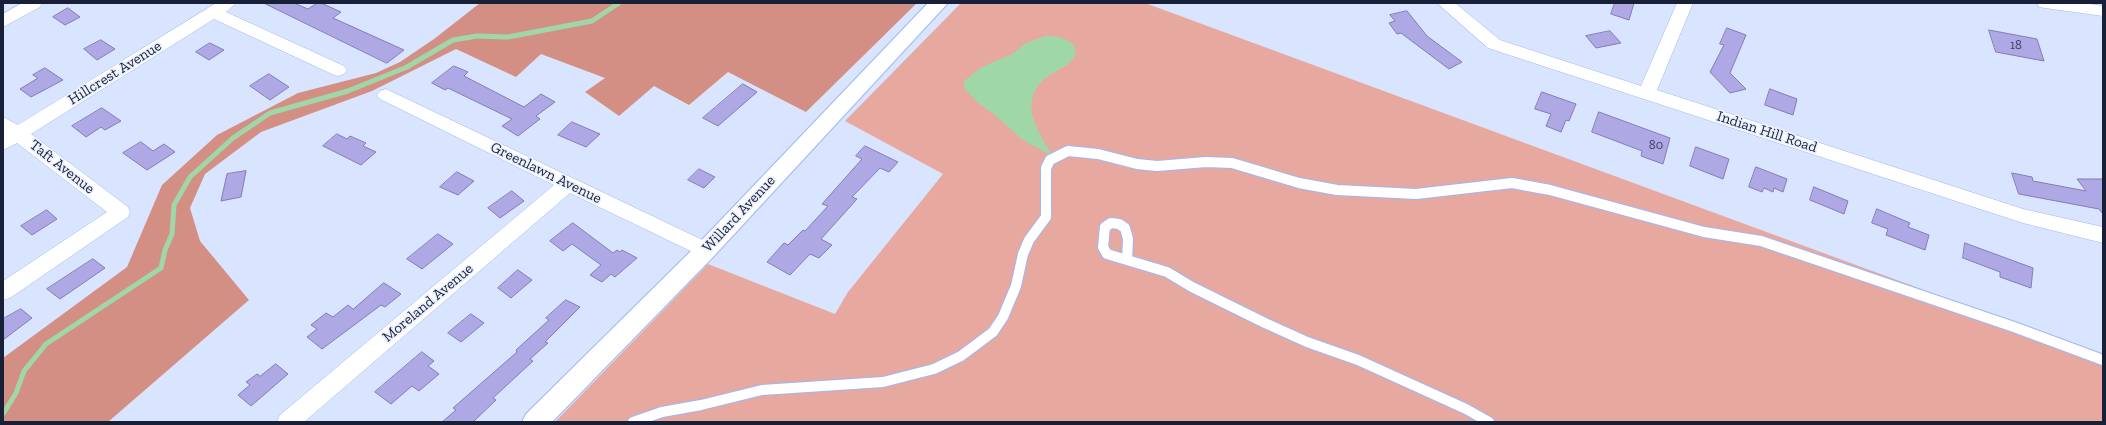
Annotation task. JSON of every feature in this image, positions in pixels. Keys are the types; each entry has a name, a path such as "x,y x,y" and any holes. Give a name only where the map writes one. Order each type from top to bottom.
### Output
{"main road":[{"name":"Willard Avenue","path":"535,422 706,250 939,3"}],"street":[{"path":"3,21 34,3"},
{"name":"Hillcrest Avenue","path":"3,143 228,3"},
{"name":"Indian Hill Road","path":"1445,3 1494,44 2023,216 2103,235"},
{"path":"1647,93 1685,3"},
{"path":"2045,3 2103,11"},
{"path":"212,12 338,70"},
{"name":"Greenlawn Avenue","path":"386,95 706,250"},
{"name":"Taft Avenue","path":"3,123 19,133 121,212 3,292"},
{"name":"Moreland Avenue","path":"288,422 568,184"}],"lane":[{"path":"633,422 662,412 701,405 762,390 788,387 843,386 883,382 934,369 961,356 993,332 1003,317 1016,286 1020,265 1029,240 1046,217 1046,168 1050,160 1068,151 1098,154 1137,164 1157,166 1206,162 1232,163 1299,183 1336,190 1416,194 1512,183 1550,190 1704,232 1761,241 2014,327 2103,360"},
{"path":"1127,260 1167,272 1192,287 1265,324 1307,342 1358,360 1466,409 1489,422"}],"shaded area":[{"path":"480,3 917,3 806,112 728,72 689,105 654,86 619,116 585,92 605,78 541,54 516,77 456,49 372,91 261,132 205,174 190,208 200,241 249,300 108,422 3,422 3,358 127,267 162,185 217,135 298,93 376,73 400,62 434,39"},
{"path":"961,3 1145,3 2103,356 2103,422 555,422 708,264 835,314 848,292 943,174 845,121"},
{"path":"1045,36 1055,36 1067,40 1074,46 1076,51 1070,62 1050,75 1040,84 1034,93 1032,112 1039,133 1051,153 1049,154 1023,140 996,116 977,102 964,88 964,81 982,67 1012,54 1026,43"}],"building":[{"path":"264,3 294,3 308,9 317,3 321,3 341,12 333,18 404,50 387,63"},
{"path":"1615,3 1634,3 1629,20 1611,14"},
{"path":"68,8 80,17 65,25 53,17"},
{"path":"1407,11 1427,36 1462,62 1449,69 1401,33 1397,34 1389,23 1395,21 1390,15"},
{"path":"1727,28 1746,35 1730,73 1746,89 1730,93 1710,72 1724,45 1720,44"},
{"path":"1989,30 2037,39 2044,61 1996,52"},
{"path":"1610,31 1621,43 1596,48 1586,36"},
{"path":"101,40 115,49 97,60 84,49"},
{"path":"210,43 224,50 209,60 196,52"},
{"path":"454,66 468,72 464,76 524,107 541,94 555,102 536,116 540,119 518,136 502,126 512,119 448,88 445,90 432,83"},
{"path":"45,68 63,80 31,97 20,89 38,78 33,75"},
{"path":"269,74 289,87 270,100 250,86"},
{"path":"743,84 757,92 718,126 703,118"},
{"path":"1770,89 1797,99 1793,115 1765,105"},
{"path":"1542,92 1576,104 1569,121 1566,120 1561,132 1546,126 1551,114 1535,109"},
{"path":"102,108 121,121 105,130 101,127 86,137 72,126"},
{"path":"1599,112 1670,138 1663,164 1641,156 1642,151 1592,132"},
{"path":"572,122 600,134 586,147 558,135"},
{"path":"337,134 347,139 350,136 366,143 363,146 376,152 361,165 323,146"},
{"path":"141,142 153,151 164,144 175,152 147,170 123,153"},
{"path":"865,146 898,162 889,172 880,168 852,197 857,199 821,239 832,245 819,258 810,254 790,275 767,262 784,243 788,245 803,230 805,231 828,206 822,204 862,159 856,156"},
{"path":"1696,147 1729,159 1723,179 1690,166"},
{"path":"1756,167 1787,179 1783,192 1774,188 1773,192 1764,188 1762,192 1749,187"},
{"path":"699,169 715,177 704,188 688,180"},
{"path":"246,171 241,197 221,201 227,174"},
{"path":"457,172 474,181 458,195 440,187"},
{"path":"2012,173 2032,177 2033,181 2086,191 2077,179 2103,179 2103,214 2099,209 2019,194"},
{"path":"1814,187 1848,201 1844,214 1810,200"},
{"path":"512,191 524,201 500,218 488,208"},
{"path":"1877,209 1910,223 1908,227 1929,235 1925,250 1886,235 1888,229 1872,223"},
{"path":"47,210 57,219 32,235 21,226"},
{"path":"573,223 613,253 617,250 620,252 622,250 637,258 615,277 611,274 602,282 590,275 601,265 572,244 563,251 550,241"},
{"path":"438,234 453,244 422,269 407,259"},
{"path":"1965,243 2033,268 2031,288 2000,277 2000,272 1963,258"},
{"path":"93,259 105,268 60,299 47,289"},
{"path":"518,270 532,280 511,298 498,288"},
{"path":"384,283 401,294 385,307 381,305 322,349 307,337 317,329 311,325 326,313 333,317 348,305 353,309"},
{"path":"566,300 580,307 545,342 548,343 530,359 533,361 493,398 496,400 473,422 442,422 456,410 453,408 517,352 516,350 549,320 546,318"},
{"path":"21,309 32,318 3,340 3,319"},
{"path":"471,314 484,323 461,342 448,333"},
{"path":"422,352 434,361 428,366 439,374 419,391 412,386 391,404 375,392"},
{"path":"276,364 288,374 251,406 238,395 250,385 246,382 257,374 260,376"}],"waterway":[{"path":"3,414 16,393 24,371 46,344 161,268 165,250 172,234 174,205 190,177 233,138 270,113 348,91 407,67 453,40 477,36 508,37 592,21 619,3"}]}
